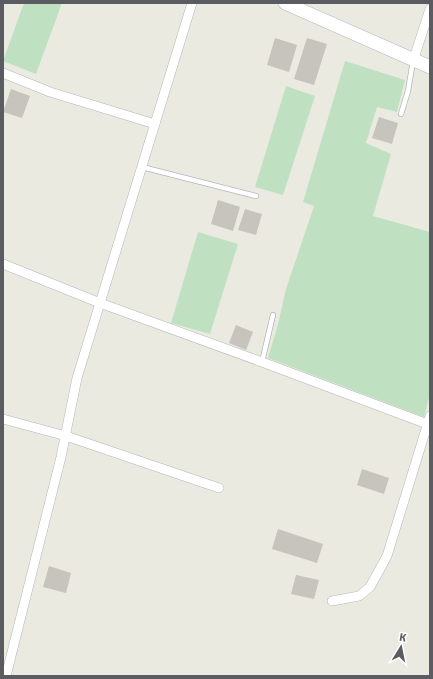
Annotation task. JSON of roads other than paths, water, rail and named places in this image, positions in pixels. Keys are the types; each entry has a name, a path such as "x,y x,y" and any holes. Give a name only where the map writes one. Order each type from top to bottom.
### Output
{"main road":[{"path":"286,3 430,67"}],"street":[{"path":"6,676 62,457 77,378 192,3"},
{"path":"414,61 430,10"},
{"path":"3,73 50,92 155,124"},
{"path":"3,264 100,303 429,422 387,556 370,587 359,596 332,601"},
{"path":"3,419 66,436 219,488"}],"lane":[{"path":"401,114 408,91 414,61"},
{"path":"142,167 256,196"},
{"path":"262,362 273,315"}]}
